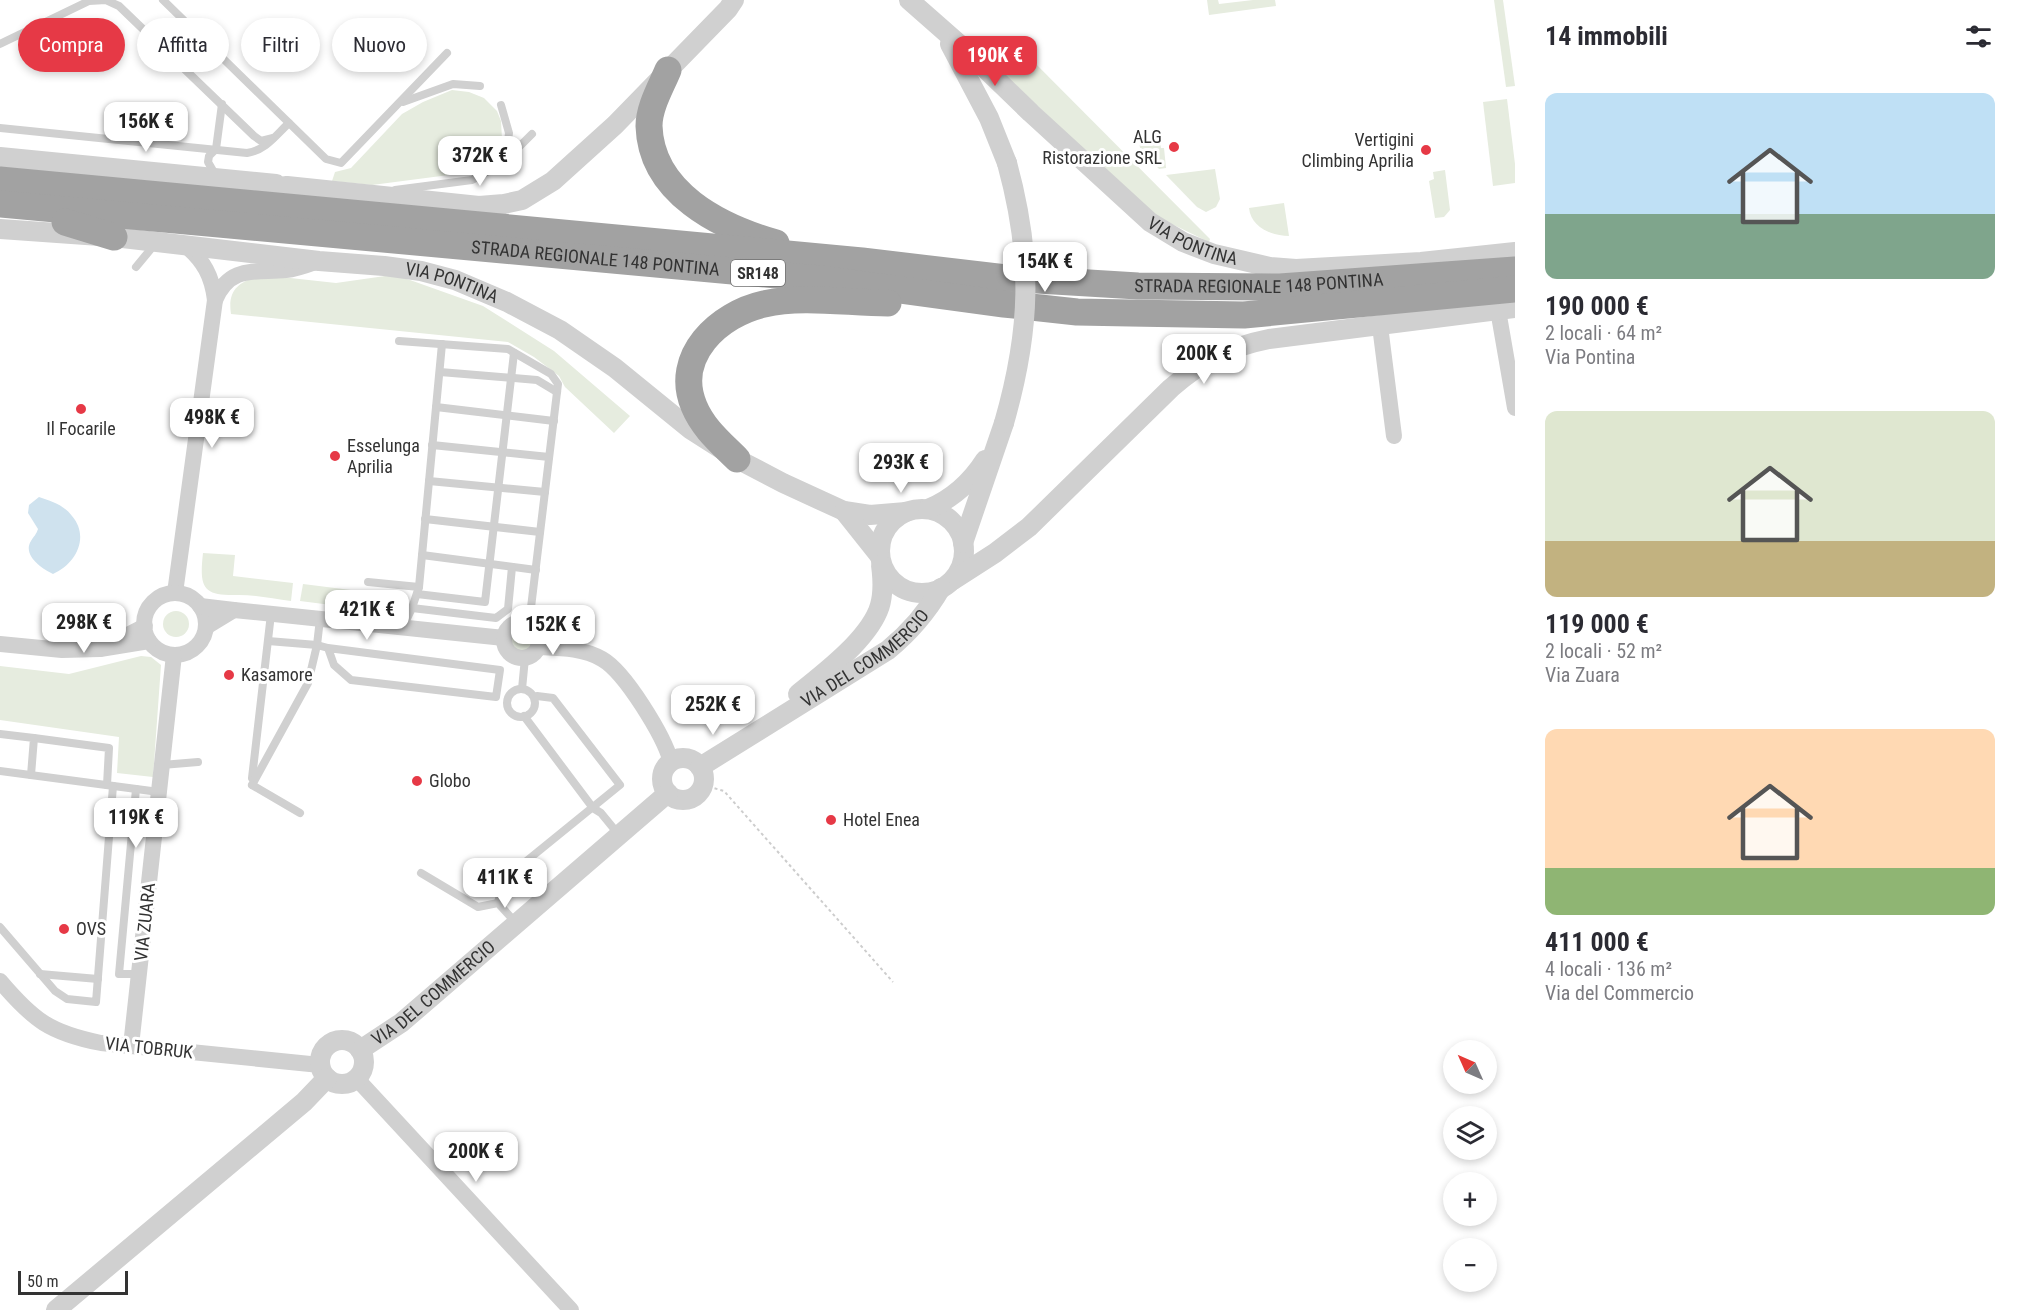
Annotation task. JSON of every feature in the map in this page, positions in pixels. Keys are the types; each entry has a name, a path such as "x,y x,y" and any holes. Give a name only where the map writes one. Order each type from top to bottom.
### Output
{"highway":[{"path":"668,70 655,100 649,125 653,148 661,170 678,191 698,208 720,222 753,236 789,247 862,261"},
{"name":"STRADA REGIONALE 148 PONTINA","path":"0,180 862,261 1006,278 1138,286 1280,287 1515,270"},
{"path":"195,199 260,190"},
{"path":"3,221 114,237"},
{"name":"STRADA REGIONALE 148 PONTINA","path":"3,221 820,279 946,297 1077,312 1244,315 1515,289"},
{"path":"737,459 709,432 693,405 689,388 689,369 693,356 718,325 738,313 775,302 891,303 946,297"}],"street":[{"path":"0,157 479,206 504,204 522,200 553,181 574,163 731,5 746,0"},
{"path":"909,0 943,32 973,84 1007,163 1018,204 1024,243 1026,295 1024,337 1018,370 1004,423 963,543 962,563 947,584"},
{"name":"VIA PONTINA","path":"943,32 967,51 1030,113 1140,213 1171,235 1197,248 1279,269 1421,262 1515,252"},
{"path":"260,190 287,186"},
{"name":"VIA PONTINA","path":"114,237 421,271 455,280 507,302 546,322 596,353 680,422 737,459 844,511 870,515 906,512"},
{"path":"175,593 215,300 212,280 205,265 185,245"},
{"path":"215,300 224,284 239,274 254,270 294,270 319,261"},
{"path":"963,543 959,531 951,521 940,513 928,509 917,509 896,517 888,525 883,534 880,560 894,583 909,592 926,593 947,584 995,553 1029,526 1155,404 1204,362 1254,342 1507,309 1515,408"},
{"path":"1380,326 1394,436"},
{"path":"928,509 949,499 972,478 994,446 1004,423"},
{"name":"VIA PONTINA","path":"844,511 880,560"},
{"name":"VIA DEL COMMERCIO","path":"702,776 811,683 867,629 879,609 880,560"},
{"name":"VIA DEL COMMERCIO","path":"747,736 888,650 917,623 947,584"},
{"path":"175,593 193,599 200,606 206,620 206,627 204,636 192,650 174,655 156,648 147,633 150,607 165,595 175,593"},
{"path":"200,606 504,638"},
{"path":"206,627 234,610"},
{"path":"532,652 539,634 536,629 520,622 509,627 504,644 509,654 514,657 532,652 576,650 607,662 622,677 662,737 671,762"},
{"path":"0,644 62,650 100,649 147,633"},
{"name":"VIA ZUARA","path":"131,1046 174,655"},
{"path":"678,759 690,759 702,776 695,796 681,800 668,793 662,778 671,762 678,759"},
{"name":"VIA DEL COMMERCIO","path":"360,1050 400,1023 668,793"},
{"name":"VIA TOBRUK","path":"0,981 29,1013 56,1031 87,1040 323,1072"},
{"path":"56,1310 304,1102 323,1072 323,1051 334,1041 347,1041 360,1050 364,1065 357,1079 343,1084 335,1083 323,1072"},
{"path":"357,1079 571,1310"}],"lane":[{"path":"0,44 90,0 106,0 119,6 261,141 273,138"},
{"path":"163,0 326,159 341,164 447,53"},
{"path":"400,103 453,84 480,86"},
{"path":"219,179 208,162 209,156 216,149 222,104"},
{"path":"490,170 507,149 509,133 501,105"},
{"path":"0,128 246,153 257,151 268,145 289,123"},
{"path":"372,194 472,180 508,158 532,134"},
{"path":"136,267 156,242"},
{"path":"399,341 508,349 551,374 558,384 529,624"},
{"path":"403,627 418,591 442,344"},
{"path":"368,582 485,602 514,353"},
{"path":"440,372 537,381 557,392"},
{"path":"436,407 554,421"},
{"path":"432,445 549,457"},
{"path":"429,481 545,492"},
{"path":"425,519 540,532"},
{"path":"422,555 536,570"},
{"path":"412,608 496,618 508,609 512,567"},
{"path":"252,784 270,614"},
{"path":"252,784 308,684 320,619"},
{"path":"268,641 317,645 500,670 496,697"},
{"path":"328,648 334,665 351,680 496,697 508,697 516,690 522,689 527,690 534,698 534,709 524,717 515,716 510,712 508,697"},
{"path":"522,689 532,652"},
{"path":"498,903 502,886 524,863 620,785 553,698 537,696 534,698"},
{"path":"524,717 593,808 601,813 620,835"},
{"path":"0,734 109,748 110,786 96,1002 67,999 55,992 0,927"},
{"path":"30,775 34,738"},
{"path":"162,765 198,762"},
{"path":"0,771 159,792"},
{"path":"252,784 300,813"},
{"path":"136,789 119,974 139,974"},
{"path":"421,873 478,907 498,903"},
{"path":"498,903 516,924"},
{"path":"40,974 98,978"}],"path":[{"path":"702,776 724,791 893,982"}],"shaded area":[{"path":"1207,0 1218,0 1219,4 1275,0 1276,6 1209,15"},
{"path":"1494,0 1503,0 1515,86 1506,87"},
{"path":"1018,46 1210,239 1209,242 1149,213 996,66"},
{"path":"452,90 469,92 484,98 497,111 501,121 502,139 498,152 487,164 472,172 372,185 332,181 335,172 351,168 402,114"},
{"path":"1507,99 1515,164 1515,183 1493,186 1483,102"},
{"path":"1148,132 1150,142 1160,142 1161,148 1164,148 1166,168 1159,169 1140,148 1138,134"},
{"path":"1215,169 1220,199 1216,207 1206,212 1197,207 1166,175"},
{"path":"1445,170 1450,210 1444,217 1435,218 1429,181 1434,179 1433,172"},
{"path":"1284,203 1289,236 1263,229 1254,220 1249,208"},
{"path":"263,275 336,283 392,275 483,306 554,351 630,416 614,433 565,387 559,376 534,357 508,342 231,314 231,298 237,287"},
{"path":"203,553 235,555 233,576 293,583 291,601 211,592 203,582"},
{"path":"303,584 367,592 366,602 347,607 300,601"},
{"path":"176,611 185,615 189,624 185,633 176,637 167,633 163,624 167,615"},
{"path":"518,629 526,629 533,636 533,644 526,651 518,651 511,644 511,636"},
{"path":"141,656 151,657 161,665 153,777 117,773 119,737 0,720 0,666 69,674"}],"water":[{"path":"39,497 65,509 77,524 80,533 78,549 74,557 53,574 34,561 29,551 31,541 38,529 28,513 29,505"}],"place":[{"name":"ALG Ristorazione SRL","path":"1174,147"},
{"name":"Vertigini Climbing Aprilia","path":"1426,150"},
{"name":"Il Focarile","path":"81,409"},
{"name":"Esselunga Aprilia","path":"335,456"},
{"name":"Kasamore","path":"229,675"},
{"name":"Globo","path":"417,781"},
{"name":"Hotel Enea","path":"831,820"},
{"name":"OVS","path":"64,929"}]}
